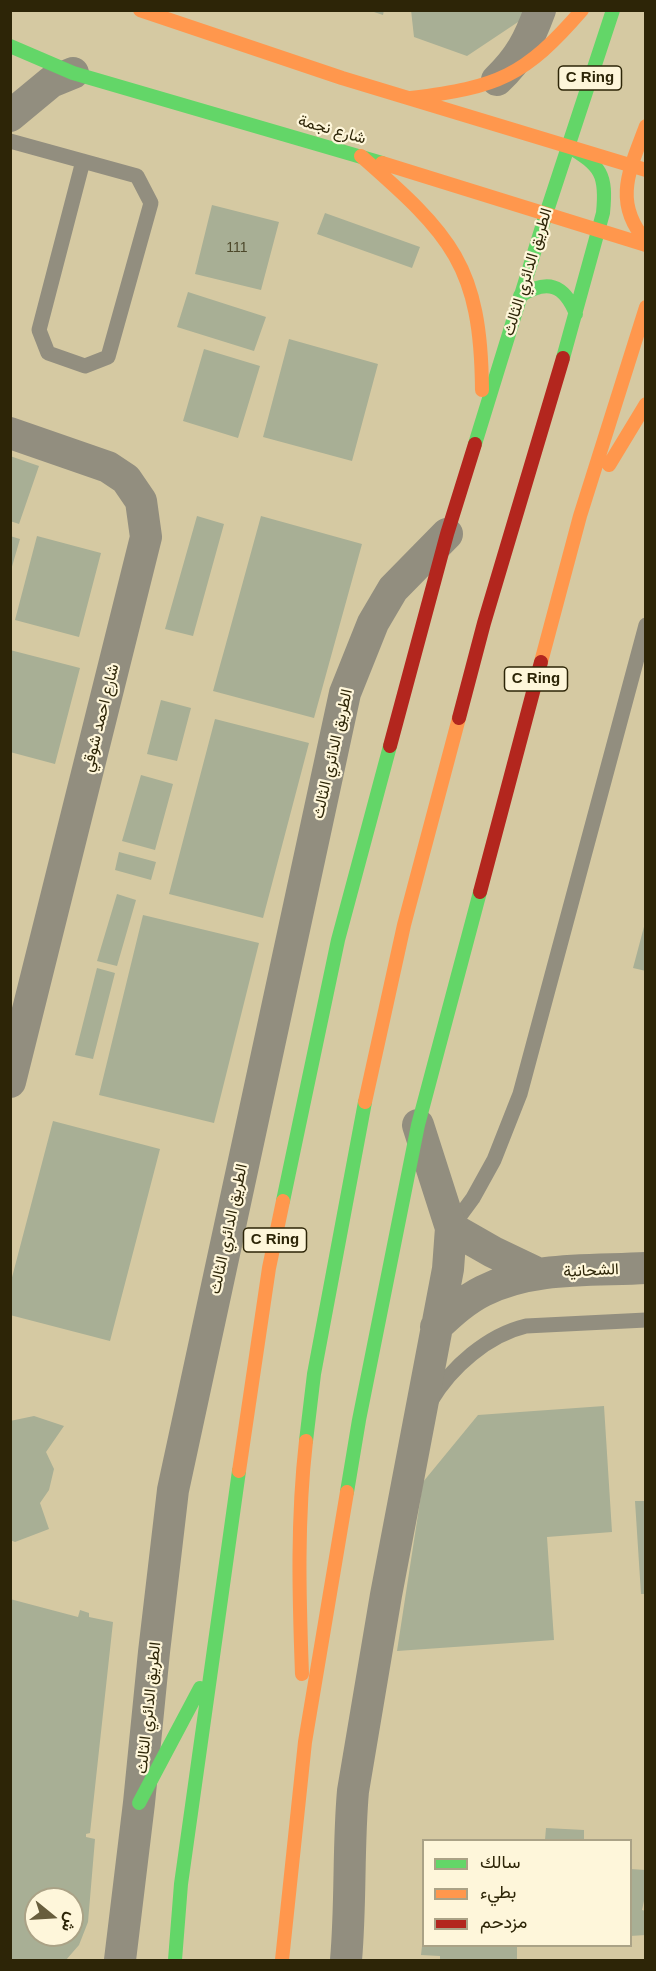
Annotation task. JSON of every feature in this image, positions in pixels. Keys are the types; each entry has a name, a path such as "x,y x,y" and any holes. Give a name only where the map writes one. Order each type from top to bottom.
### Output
{"main road":[{"path":"140,10 342,78 639,168"},
{"path":"411,98 470,90 494,83 522,70 553,44 582,10"},
{"name":"الطريق الدائري الثالث","path":"174,1960 181,1884 210,1670 269,1268 338,940 447,534 546,214 614,10"},
{"name":"شارع نجمة","path":"10,46 73,73 361,156 645,243"},
{"path":"645,126 639,168 626,194 626,212 645,243"},
{"path":"305,1742 298,1566 302,1477 314,1374 358,1132 412,891 484,623 599,230 604,202 600,172 589,159 568,146"},
{"path":"361,156 435,226 446,239 460,264 469,284 477,317 483,416"},
{"path":"520,296 542,285 554,286 565,292 573,302 576,314"},
{"name":"C Ring","path":"282,1960 305,1742 359,1420 418,1125 580,516 645,307"},
{"path":"580,516 645,404"},
{"path":"139,1803 210,1670"}],"street":[{"path":"494,83 515,63 533,30 540,10"},
{"path":"10,116 51,81 73,73"},
{"name":"شارع احمد شوقي","path":"10,433 108,466 126,479 141,501 146,537 10,1082"},
{"name":"الطريق الدائري الثالث","path":"120,1960 173,1490 345,693 373,623 393,590 447,534"},
{"path":"346,1960 353,1791 416,1433 448,1269 451,1228 418,1125"},
{"name":"الشحانية","path":"451,1228 537,1273"},
{"name":"الشحانية","path":"436,1327 482,1291 500,1283 537,1273 645,1268"}],"lane":[{"path":"10,141 83,161 137,176 151,203 108,357 85,366 48,353 39,330 83,161"},
{"path":"451,1228 473,1198 494,1160 520,1094 645,626"},
{"path":"416,1433 436,1392 451,1374 500,1335 526,1326 645,1320"}],"building":[{"path":"368,10 384,10 383,15"},
{"path":"411,10 531,10 530,14 467,56 414,37"},
{"path":"212,205 279,222 261,290 195,274"},
{"path":"325,213 420,247 412,268 317,234"},
{"path":"188,292 266,317 254,351 177,327"},
{"path":"289,339 378,364 352,461 263,437"},
{"path":"204,349 260,366 238,438 183,421"},
{"path":"10,456 39,466 19,524 10,521"},
{"path":"197,516 224,524 193,636 165,629"},
{"path":"261,516 362,544 314,718 213,691"},
{"path":"10,536 20,539 11,570 10,570"},
{"path":"37,536 101,553 79,637 15,620"},
{"path":"10,650 80,668 55,764 10,752"},
{"path":"161,700 191,708 177,761 147,754"},
{"path":"215,719 309,743 263,918 169,894"},
{"path":"141,775 173,784 155,850 122,841"},
{"path":"119,852 156,862 151,880 115,870"},
{"path":"117,894 136,900 117,966 97,961"},
{"path":"143,915 259,943 214,1123 99,1095"},
{"path":"646,923 646,971 633,968"},
{"path":"97,968 115,973 93,1059 75,1055"},
{"path":"53,1121 160,1149 110,1341 10,1315 10,1285"},
{"path":"604,1406 612,1532 547,1537 554,1640 397,1651 423,1482 478,1415"},
{"path":"34,1416 64,1426 46,1452 54,1469 49,1490 40,1503 49,1529 15,1542 10,1540 10,1421"},
{"path":"635,1501 646,1501 646,1594 641,1594"},
{"path":"10,1599 78,1617 80,1610 89,1613 89,1617 113,1622 90,1833 86,1834 86,1837 95,1839 88,1922 84,1932 84,1887 24,1887 24,1947 77,1947 66,1960 10,1960"},
{"path":"546,1828 584,1830 584,1839 545,1839"},
{"path":"632,1869 646,1870 646,1892 642,1910 646,1911 646,1935 632,1936"},
{"path":"422,1946 517,1947 517,1960 440,1960 440,1956 421,1955"}],"traffic: fast":[{"path":"475,444 546,214 613,10"},
{"path":"10,46 73,73 382,163"},
{"path":"563,358 603,213 604,200 604,189 599,172 588,159 568,146"},
{"path":"520,296 538,287 554,287 566,296 576,314"},
{"path":"283,1201 338,940 390,746"},
{"path":"347,1492 359,1420 418,1125 480,892"},
{"path":"306,1441 314,1374 365,1102"},
{"path":"175,1960 181,1884 239,1471"},
{"path":"139,1803 200,1688"}],"traffic: slow":[{"path":"140,10 342,78 646,170"},
{"path":"411,98 466,89 507,75 543,50 582,10"},
{"path":"646,126 634,157 627,185 629,213 646,241"},
{"path":"361,156 418,208 439,232 455,256 467,282 475,312 480,347 482,390"},
{"path":"382,163 646,245"},
{"path":"541,662 580,516 646,307"},
{"path":"609,465 646,404"},
{"path":"365,1102 404,925 459,718"},
{"path":"239,1471 269,1268 283,1201"},
{"path":"302,1674 300,1528 306,1441"},
{"path":"282,1960 305,1742 347,1492"}],"traffic: jam":[{"path":"459,718 484,623 563,358"},
{"path":"390,746 447,534 475,444"},
{"path":"480,892 541,662"}]}
